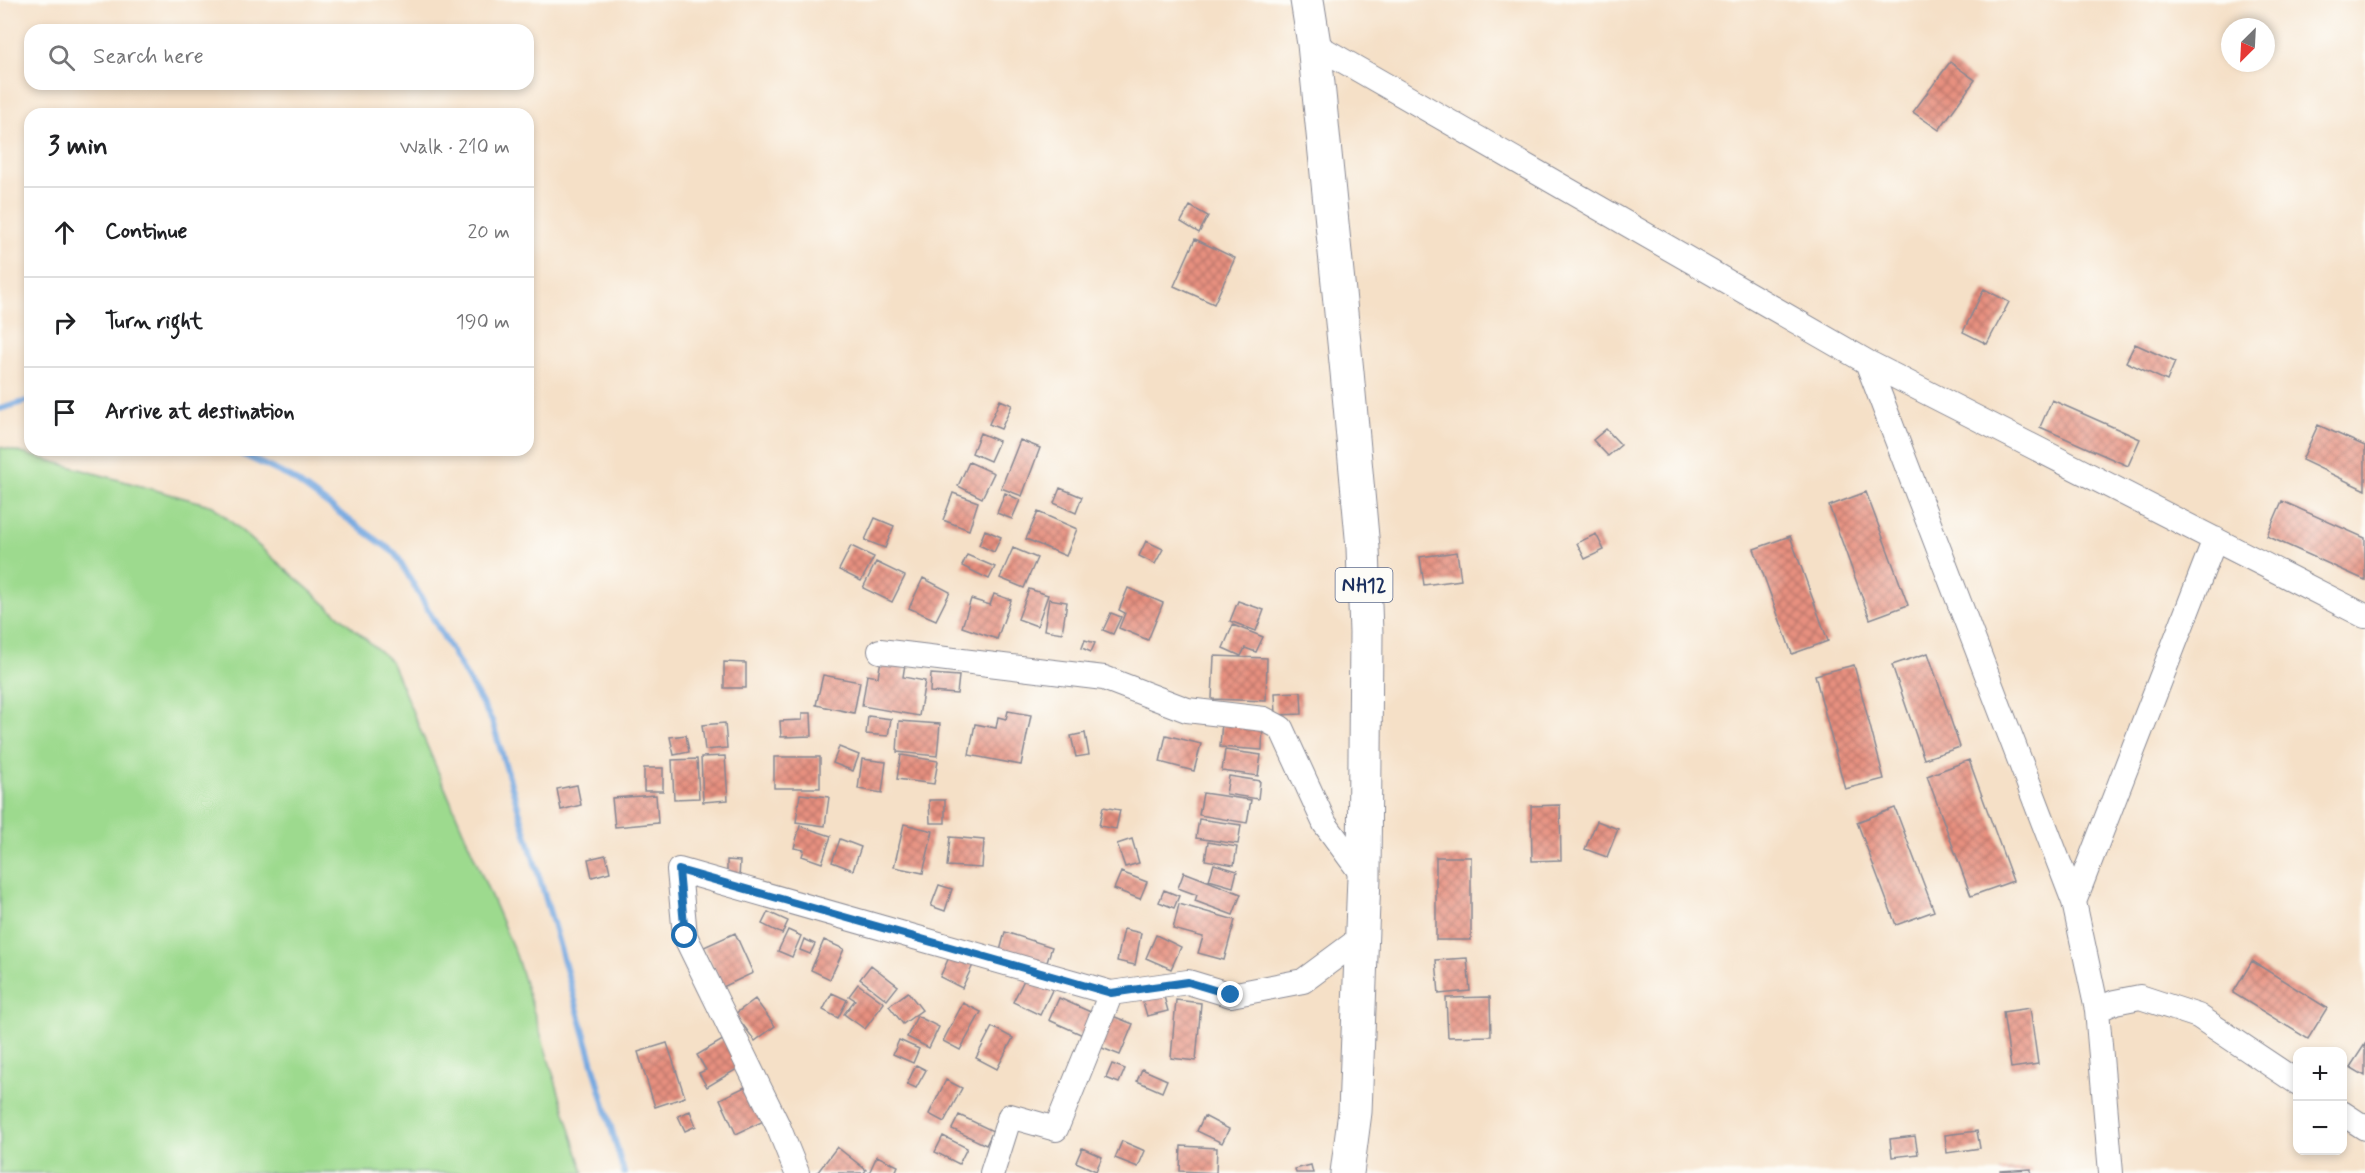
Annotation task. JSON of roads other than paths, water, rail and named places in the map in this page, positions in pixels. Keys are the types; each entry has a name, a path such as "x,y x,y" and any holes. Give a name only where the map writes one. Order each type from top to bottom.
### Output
{"highway":[{"name":"NH12","path":"1307,0 1314,44 1363,548 1366,633 1364,877 1355,1112 1347,1173"}],"street":[{"path":"1314,44 1867,362 2365,616"},
{"path":"1867,362 2074,902 2097,1010 2111,1173"},
{"path":"2074,902 2215,539"},
{"path":"879,651 1104,678 1187,710 1264,718 1281,728 1325,824 1364,877"},
{"path":"797,1173 778,1126 685,936 679,870 1111,993 1188,982 1231,995 1304,981 1361,938"},
{"path":"992,1173 1010,1116 1056,1129 1111,993"},
{"path":"2097,1010 2115,1002 2140,998 2198,1016 2293,1080"},
{"path":"2347,1116 2365,1128"}],"waterway":[{"path":"0,409 24,402"},
{"path":"246,456 290,477 396,554 492,721 553,923 624,1173"}]}
